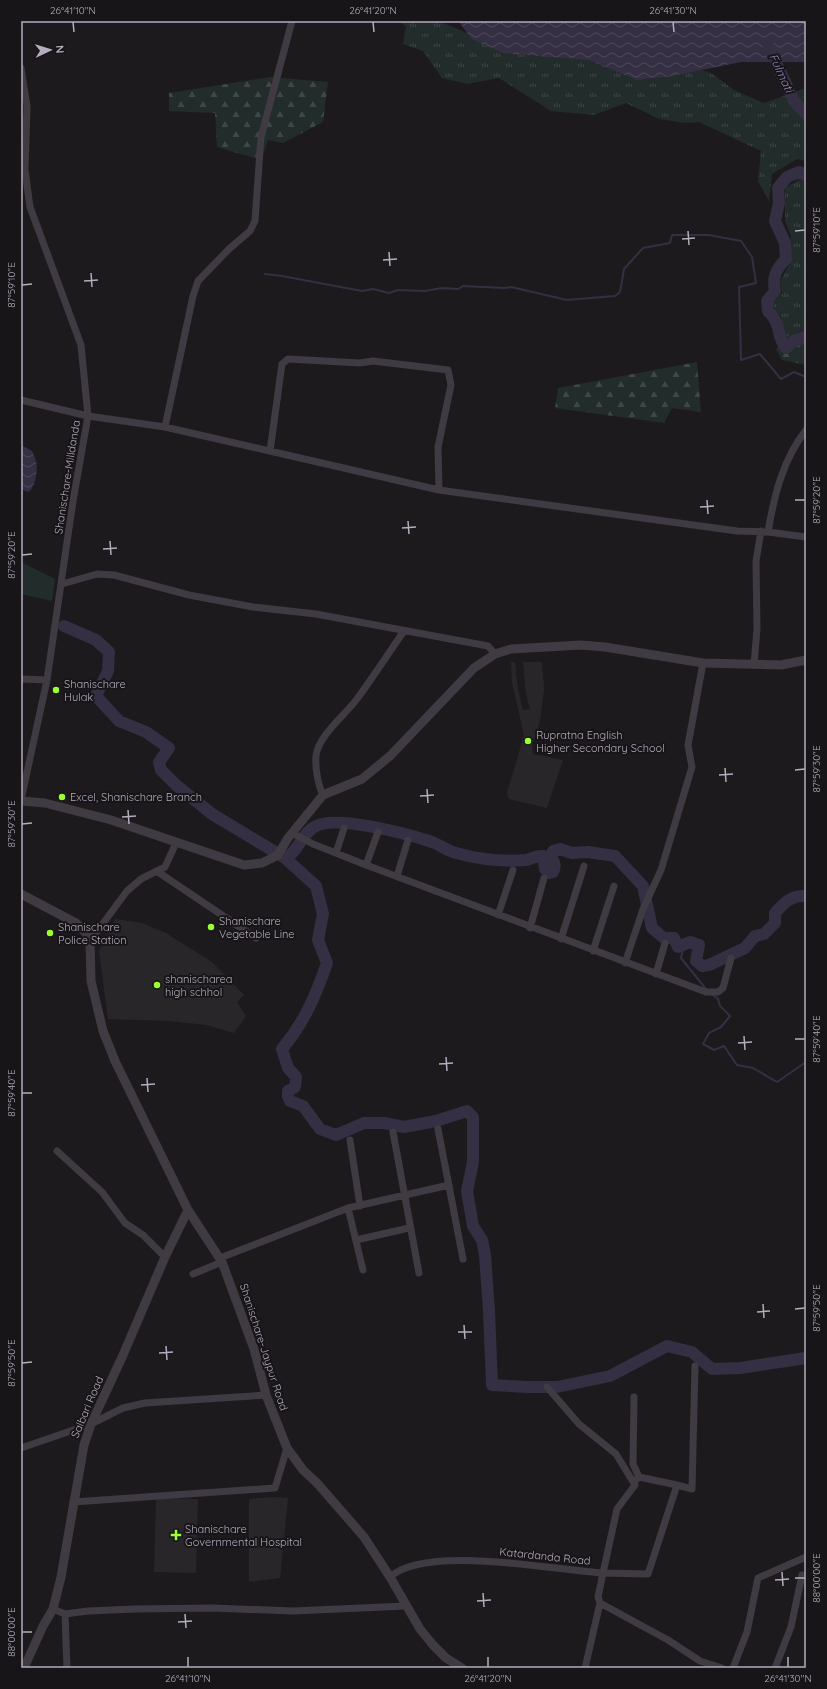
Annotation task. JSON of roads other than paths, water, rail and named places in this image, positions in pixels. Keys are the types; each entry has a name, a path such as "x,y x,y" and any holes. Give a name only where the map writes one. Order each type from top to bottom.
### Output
{"street":[{"path":"165,427 192,296 198,281 229,249 250,231 255,222 261,137 292,21"},
{"name":"Shanischare-Milldanda","path":"21,68 24,101 25,170 30,207 82,345 88,416 73,501 47,680 21,800"},
{"path":"270,451 282,364 288,359 360,363 372,361 448,370 451,385 438,447 439,490"},
{"path":"21,400 88,416 165,427 439,490 736,531 765,532 806,537"},
{"path":"754,665 757,629 756,561 773,499 786,465 806,430"},
{"path":"62,584 97,574 114,575 189,595 253,607 316,614 488,646 495,654"},
{"path":"323,795 320,789 316,756 319,747 330,728 356,700 404,631"},
{"path":"21,800 45,803 111,820 244,865 262,864 278,855 292,833 323,795 362,779 390,756 474,668 495,654 511,649 581,645 703,663 781,665 806,660"},
{"path":"625,963 650,890 661,870 692,767 688,745 703,663"},
{"path":"21,679 47,680"},
{"path":"336,853 344,828"},
{"path":"366,865 378,832"},
{"path":"292,833 366,865 530,928 713,994 723,988 731,958"},
{"path":"397,876 408,840"},
{"path":"21,894 76,923 86,933 90,941 127,891 142,879 165,867 176,843"},
{"path":"561,939 584,866"},
{"path":"498,915 513,870"},
{"path":"158,872 256,938"},
{"path":"530,928 544,878"},
{"path":"593,951 614,886"},
{"name":"Shanischare-Jaypur Road","path":"90,941 91,980 103,1031 115,1061 188,1210 221,1260 254,1349 266,1396 287,1448 303,1470 344,1513 364,1537 390,1577 420,1629 446,1658 462,1668"},
{"path":"656,974 665,943"},
{"path":"438,1129 463,1259"},
{"path":"393,1132 403,1196 419,1272"},
{"path":"350,1140 360,1206"},
{"path":"57,1151 102,1192 125,1223 143,1235 165,1257"},
{"path":"193,1274 221,1260 348,1208 449,1185"},
{"path":"348,1208 363,1270"},
{"name":"Salbari Road","path":"24,1668 53,1609 61,1577 84,1445 91,1424 123,1356 165,1257 188,1210"},
{"path":"356,1240 409,1228"},
{"path":"634,1397 633,1464 639,1476 692,1489 695,1366"},
{"path":"547,1387 578,1424 616,1454 635,1485"},
{"path":"21,1448 91,1424 123,1408 145,1403 266,1396"},
{"path":"73,1502 275,1488 287,1448"},
{"path":"639,1476 635,1485 617,1509 603,1573 648,1574 677,1486"},
{"path":"733,1668 747,1632 758,1578 806,1557"},
{"name":"Katardanda Road","path":"390,1577 396,1571 421,1563 456,1559 603,1573 598,1597 600,1604 585,1668"},
{"path":"775,1668 791,1627 802,1575"},
{"path":"600,1604 668,1640 703,1665 722,1668"},
{"path":"53,1609 65,1614 88,1611 135,1609 212,1608 293,1611 406,1606"},
{"path":"65,1614 67,1668"}],"water":[{"path":"458,21 806,21 806,62 741,62 672,76 637,80 589,60 503,53 472,39"},
{"path":"21,445 32,451 37,466 35,480 31,490 28,492 21,489"}],"waterway":[{"name":"Fulmati","path":"769,47 794,101 806,114"},
{"name":"Fulmati","path":"806,175 799,172 787,177 778,188 779,203 775,221 785,243 786,259 776,274 774,282 775,291 767,301 768,311 777,325 781,339 786,348 794,341 806,337"},
{"path":"265,274 362,291 373,289 389,293 398,290 425,291 442,288 458,289 463,286 511,287 567,300 615,296 620,292 624,269 643,248 670,243 672,235 709,235 741,241 752,257 756,283 739,287 741,360 760,354 781,379 794,372 806,377"},
{"path":"64,626 96,640 109,652 108,671 96,696 119,721 146,732 169,748 159,762 161,770 176,785 212,814 285,858 316,886 323,914 318,940 327,963 309,1008 297,1029 282,1049 288,1068 296,1077 295,1087 288,1091 290,1101 303,1106 320,1129 336,1135 364,1123 384,1123 404,1127 436,1121 467,1111 473,1117 473,1162 467,1191 473,1226 482,1240 485,1255 492,1385 557,1387 610,1376 667,1346 692,1352 712,1369 740,1368 806,1358"},
{"path":"285,858 297,848 312,828 326,823 356,824 373,827 432,842 453,852 482,858 518,861 543,856 545,869 549,873 553,872 555,868 551,857 553,851 560,849 572,853 588,852 615,856 643,886 652,928 664,938 674,938 678,947 690,942 699,945 696,961 702,966 709,965 745,948 755,936 764,934 775,923 775,913 785,903 792,898 806,896"},
{"path":"684,945 681,958 706,989"},
{"path":"713,995 718,999 720,1006 730,1016 721,1027 709,1033 703,1044 714,1050 724,1046 737,1065 753,1068 777,1082 806,1062"}],"place":[{"name":"Shanischare Hulak","path":"56,690"},
{"name":"Rupratna English Higher Secondary School","path":"528,741"},
{"name":"Excel, Shanischare Branch","path":"62,797"},
{"name":"Shanischare Vegetable Line","path":"211,927"},
{"name":"Shanischare Police Station","path":"50,933"},
{"name":"shanischarea high schhol","path":"157,985"},
{"name":"Shanischare Governmental Hospital","path":"176,1535"}]}
